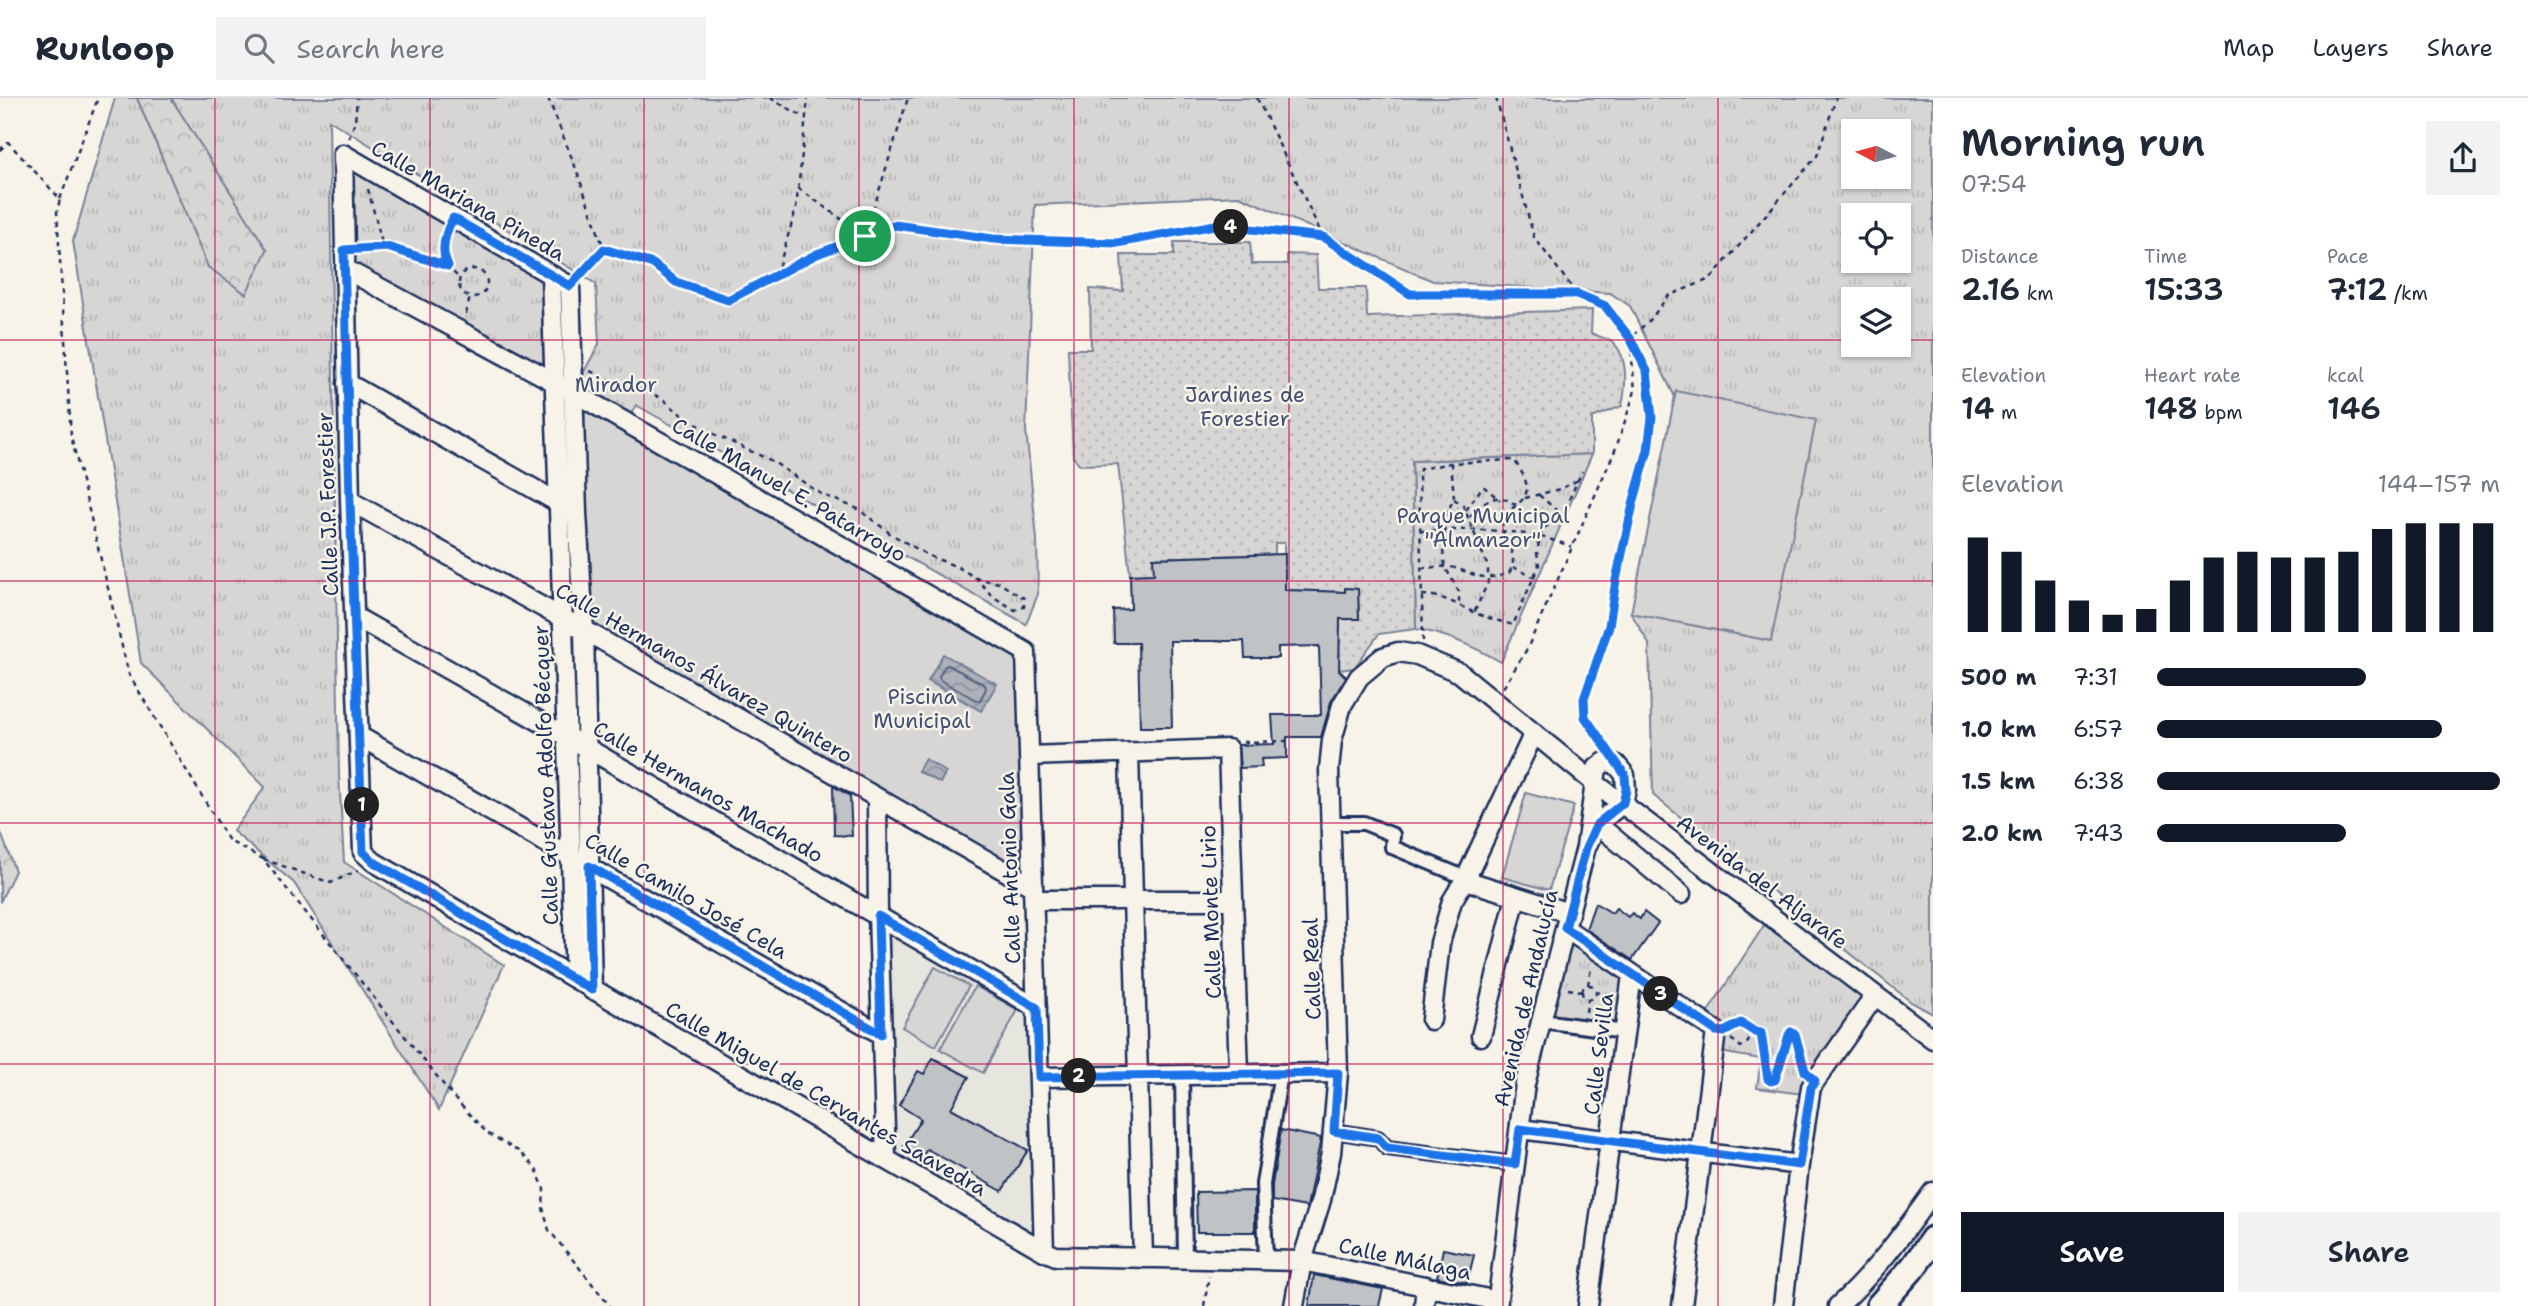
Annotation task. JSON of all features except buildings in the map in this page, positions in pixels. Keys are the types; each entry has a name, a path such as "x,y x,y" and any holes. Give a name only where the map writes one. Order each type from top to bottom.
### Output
{"main road":[{"path":"1879,1306 1914,1266 1933,1239"}],"street":[{"name":"Calle Mariana Pineda","path":"343,155 570,286"},
{"name":"Calle J.P. Forestier","path":"343,155 350,501 359,736 368,857"},
{"name":"Calle Manuel E. Patarroyo","path":"345,269 573,392 1026,652"},
{"name":"Calle Gustavo Adolfo Bécquer","path":"551,275 575,979"},
{"name":"Calle Gustavo Adolfo Bécquer","path":"570,286 577,513 584,630 592,990"},
{"path":"347,383 577,513"},
{"name":"Calle Hermanos Álvarez Quintero","path":"350,501 563,618 877,798 1033,894"},
{"name":"Calle Hermanos Machado","path":"355,617 1037,1008"},
{"name":"Calle Antonio Gala","path":"1026,652 1044,1251"},
{"name":"Avenida del Aljarafe","path":"1359,677 1383,657 1398,652 1423,658 1460,673 1596,784 1933,1039"},
{"name":"Calle Real","path":"1294,1306 1302,1261 1321,1200 1334,1131 1338,1073 1329,770 1332,740 1342,705 1359,677"},
{"path":"1431,1020 1440,943 1452,901 1466,879 1534,733"},
{"name":"Calle Camilo José Cela","path":"359,736 881,1034"},
{"path":"1029,756 1228,749"},
{"name":"Calle Monte Lirio","path":"1228,749 1238,1073"},
{"path":"1129,753 1143,1258"},
{"path":"1586,848 1597,824 1623,803 1626,790 1625,775 1616,764 1605,762 1597,768 1596,784"},
{"name":"Avenida de Andalucía","path":"1497,1304 1525,1084 1586,848 1596,784"},
{"path":"877,798 886,1159"},
{"path":"1331,822 1364,823 1384,831 1393,835 1392,847 1567,920 1632,975 1716,1031 1682,1306"},
{"path":"1597,824 1681,894"},
{"name":"Calle Miguel de Cervantes Saavedra","path":"368,857 592,990 1044,1251 1056,1256 1302,1261"},
{"path":"1033,894 1133,900 1233,900"},
{"path":"1480,1035 1516,897"},
{"name":"Calle Sevilla","path":"1588,1306 1632,975"},
{"path":"1783,1306 1811,1087 1874,996"},
{"path":"1905,1019 1933,1032"},
{"path":"1542,1021 1625,1032"},
{"path":"1266,1260 1263,1184 1281,1073"},
{"path":"1039,1077 1338,1073"},
{"path":"1182,1074 1185,1258"},
{"path":"1520,1129 1799,1165"},
{"path":"1334,1131 1378,1138 1387,1148 1515,1164"},
{"path":"1838,1306 1857,1289 1902,1236 1933,1192"},
{"name":"Calle Málaga","path":"1302,1261 1426,1286 1497,1304"},
{"path":"1424,1306 1426,1286"}],"path":[{"path":"98,98 57,212 71,436 129,675 229,841 263,859 331,883 368,857"},
{"path":"343,155 355,122 357,98"},
{"path":"548,98 604,249"},
{"path":"770,98 806,117"},
{"path":"776,276 796,209 808,98"},
{"path":"865,236 908,98"},
{"path":"1256,98 1323,237"},
{"path":"1496,98 1534,237 1577,294"},
{"path":"1630,338 1650,320 1668,296 1710,279 1817,156 1836,98"},
{"path":"0,150 8,142 60,199"},
{"path":"370,170 367,184 383,247"},
{"path":"798,188 865,236"},
{"path":"453,218 444,244 444,259 459,278 461,292 470,297 483,293 487,284 485,275 474,268 465,271 459,278"},
{"path":"604,249 653,264 676,282 728,300 817,254 895,225 993,239 1117,243 1215,225 1323,237 1410,294 1577,294 1605,306 1630,338 1647,371 1652,417 1648,450 1616,580 1609,626 1584,699 1585,717 1616,764"},
{"path":"344,250 383,247 448,266"},
{"path":"570,286 604,249"},
{"path":"1496,701 1527,649 1616,448 1635,391 1630,338"},
{"path":"1423,658 1420,469 1451,463 1514,460 1525,475 1528,486 1525,498"},
{"path":"1451,463 1454,498 1446,515 1444,530 1445,567 1459,592 1459,604"},
{"path":"1422,596 1433,595 1459,604 1474,613 1513,625 1539,565 1537,553 1540,536 1545,527 1555,523 1562,515 1582,471"},
{"path":"1421,568 1453,567 1467,574 1488,578 1508,573 1512,567 1511,547 1503,532 1504,521 1516,505 1525,498 1560,489 1578,480"},
{"path":"1465,511 1483,486 1500,499"},
{"path":"1539,495 1562,515"},
{"path":"1454,498 1463,505 1488,566 1488,578 1474,613"},
{"path":"1468,519 1482,501 1500,499 1516,505"},
{"path":"1421,531 1503,532 1540,536 1572,547"},
{"path":"1512,567 1535,578"},
{"path":"976,578 1008,587 1024,598 1024,607 1015,610 998,601 976,578"},
{"path":"1228,749 1237,742 1287,741"},
{"path":"263,859 455,1099 487,1133 520,1153 536,1168 544,1189 543,1208 549,1230 610,1306"},
{"path":"1755,1032 1745,1046 1741,1047 1724,1032 1741,1023 1761,1033 1768,1079 1775,1080 1791,1032 1795,1034 1805,1071 1815,1081"},
{"path":"1204,1306 1211,1259"}],"shaded area":[{"path":"878,916 1037,1008 1044,1251 886,1159"}],"green space":[{"name":"Mirador","path":"115,98 137,98 208,267 267,250 171,98 1933,98 1933,1014 1911,1002 1653,795 1649,644 1631,613 1771,641 1675,397 1630,306 1610,293 1433,281 1239,196 1035,205 1026,430 1037,539 1038,594 1026,624 636,405 626,423 573,392 599,344 596,284 329,120 339,776 344,862 504,965 439,1110 294,883 233,831 265,787 141,663 73,241"},
{"path":"137,98 171,98 267,250 246,294 208,267"},
{"path":"343,154 551,275 555,382 345,269"},
{"name":"Jardines de Forestier","path":"1174,242 1250,242 1252,264 1287,264 1287,254 1316,255 1318,288 1366,288 1367,317 1592,310 1591,333 1612,342 1624,363 1625,390 1622,406 1592,418 1592,454 1412,461 1416,629 1379,634 1354,668 1339,670 1340,619 1359,619 1358,589 1346,588 1345,592 1285,590 1284,543 1275,543 1275,554 1154,558 1154,574 1130,575 1118,464 1080,465 1073,457 1068,349 1091,349 1090,289 1123,291 1121,255 1174,255"},
{"path":"1676,391 1816,420 1771,641 1631,613"},
{"name":"Piscina Municipal","path":"573,392 1026,652 1033,887 584,630"},
{"name":"Parque Municipal \"Almanzor\"","path":"1592,454 1501,662 1460,642 1416,629 1412,461"},
{"path":"1526,793 1574,806 1549,890 1502,877"},
{"path":"0,830 15,871 0,902"},
{"path":"1770,916 1874,997 1810,1095 1757,1088 1761,1059 1714,1051 1702,1021"},
{"path":"1565,928 1632,975 1625,1032 1542,1021"},
{"path":"935,967 969,986 936,1046 902,1027"},
{"path":"975,986 1018,1010 983,1073 940,1049"}],"water":[{"path":"943,654 997,684 981,711 928,681"},
{"path":"925,759 946,772 940,783 918,771"}],"route":[{"path":"453,218 570,286 604,249 653,264 676,282 728,300 817,254 865,236 895,225 993,239 1117,243 1215,225 1323,237 1410,294 1577,294 1605,306 1630,338 1647,371 1652,417 1648,450 1616,580 1609,626 1584,699 1585,717 1625,775 1626,790 1623,803 1597,824 1586,848 1565,928 1716,1031 1724,1032 1741,1023 1761,1033 1768,1079 1771,1081 1775,1080 1789,1035 1791,1032 1795,1034 1805,1071 1815,1081 1811,1087 1799,1165 1520,1129 1515,1164 1387,1148 1378,1138 1334,1131 1338,1073 1039,1077 1037,1008 878,916 881,1034 589,866 592,990 374,862 363,852 344,250 387,247 448,266 444,259 444,244 453,218"}]}
